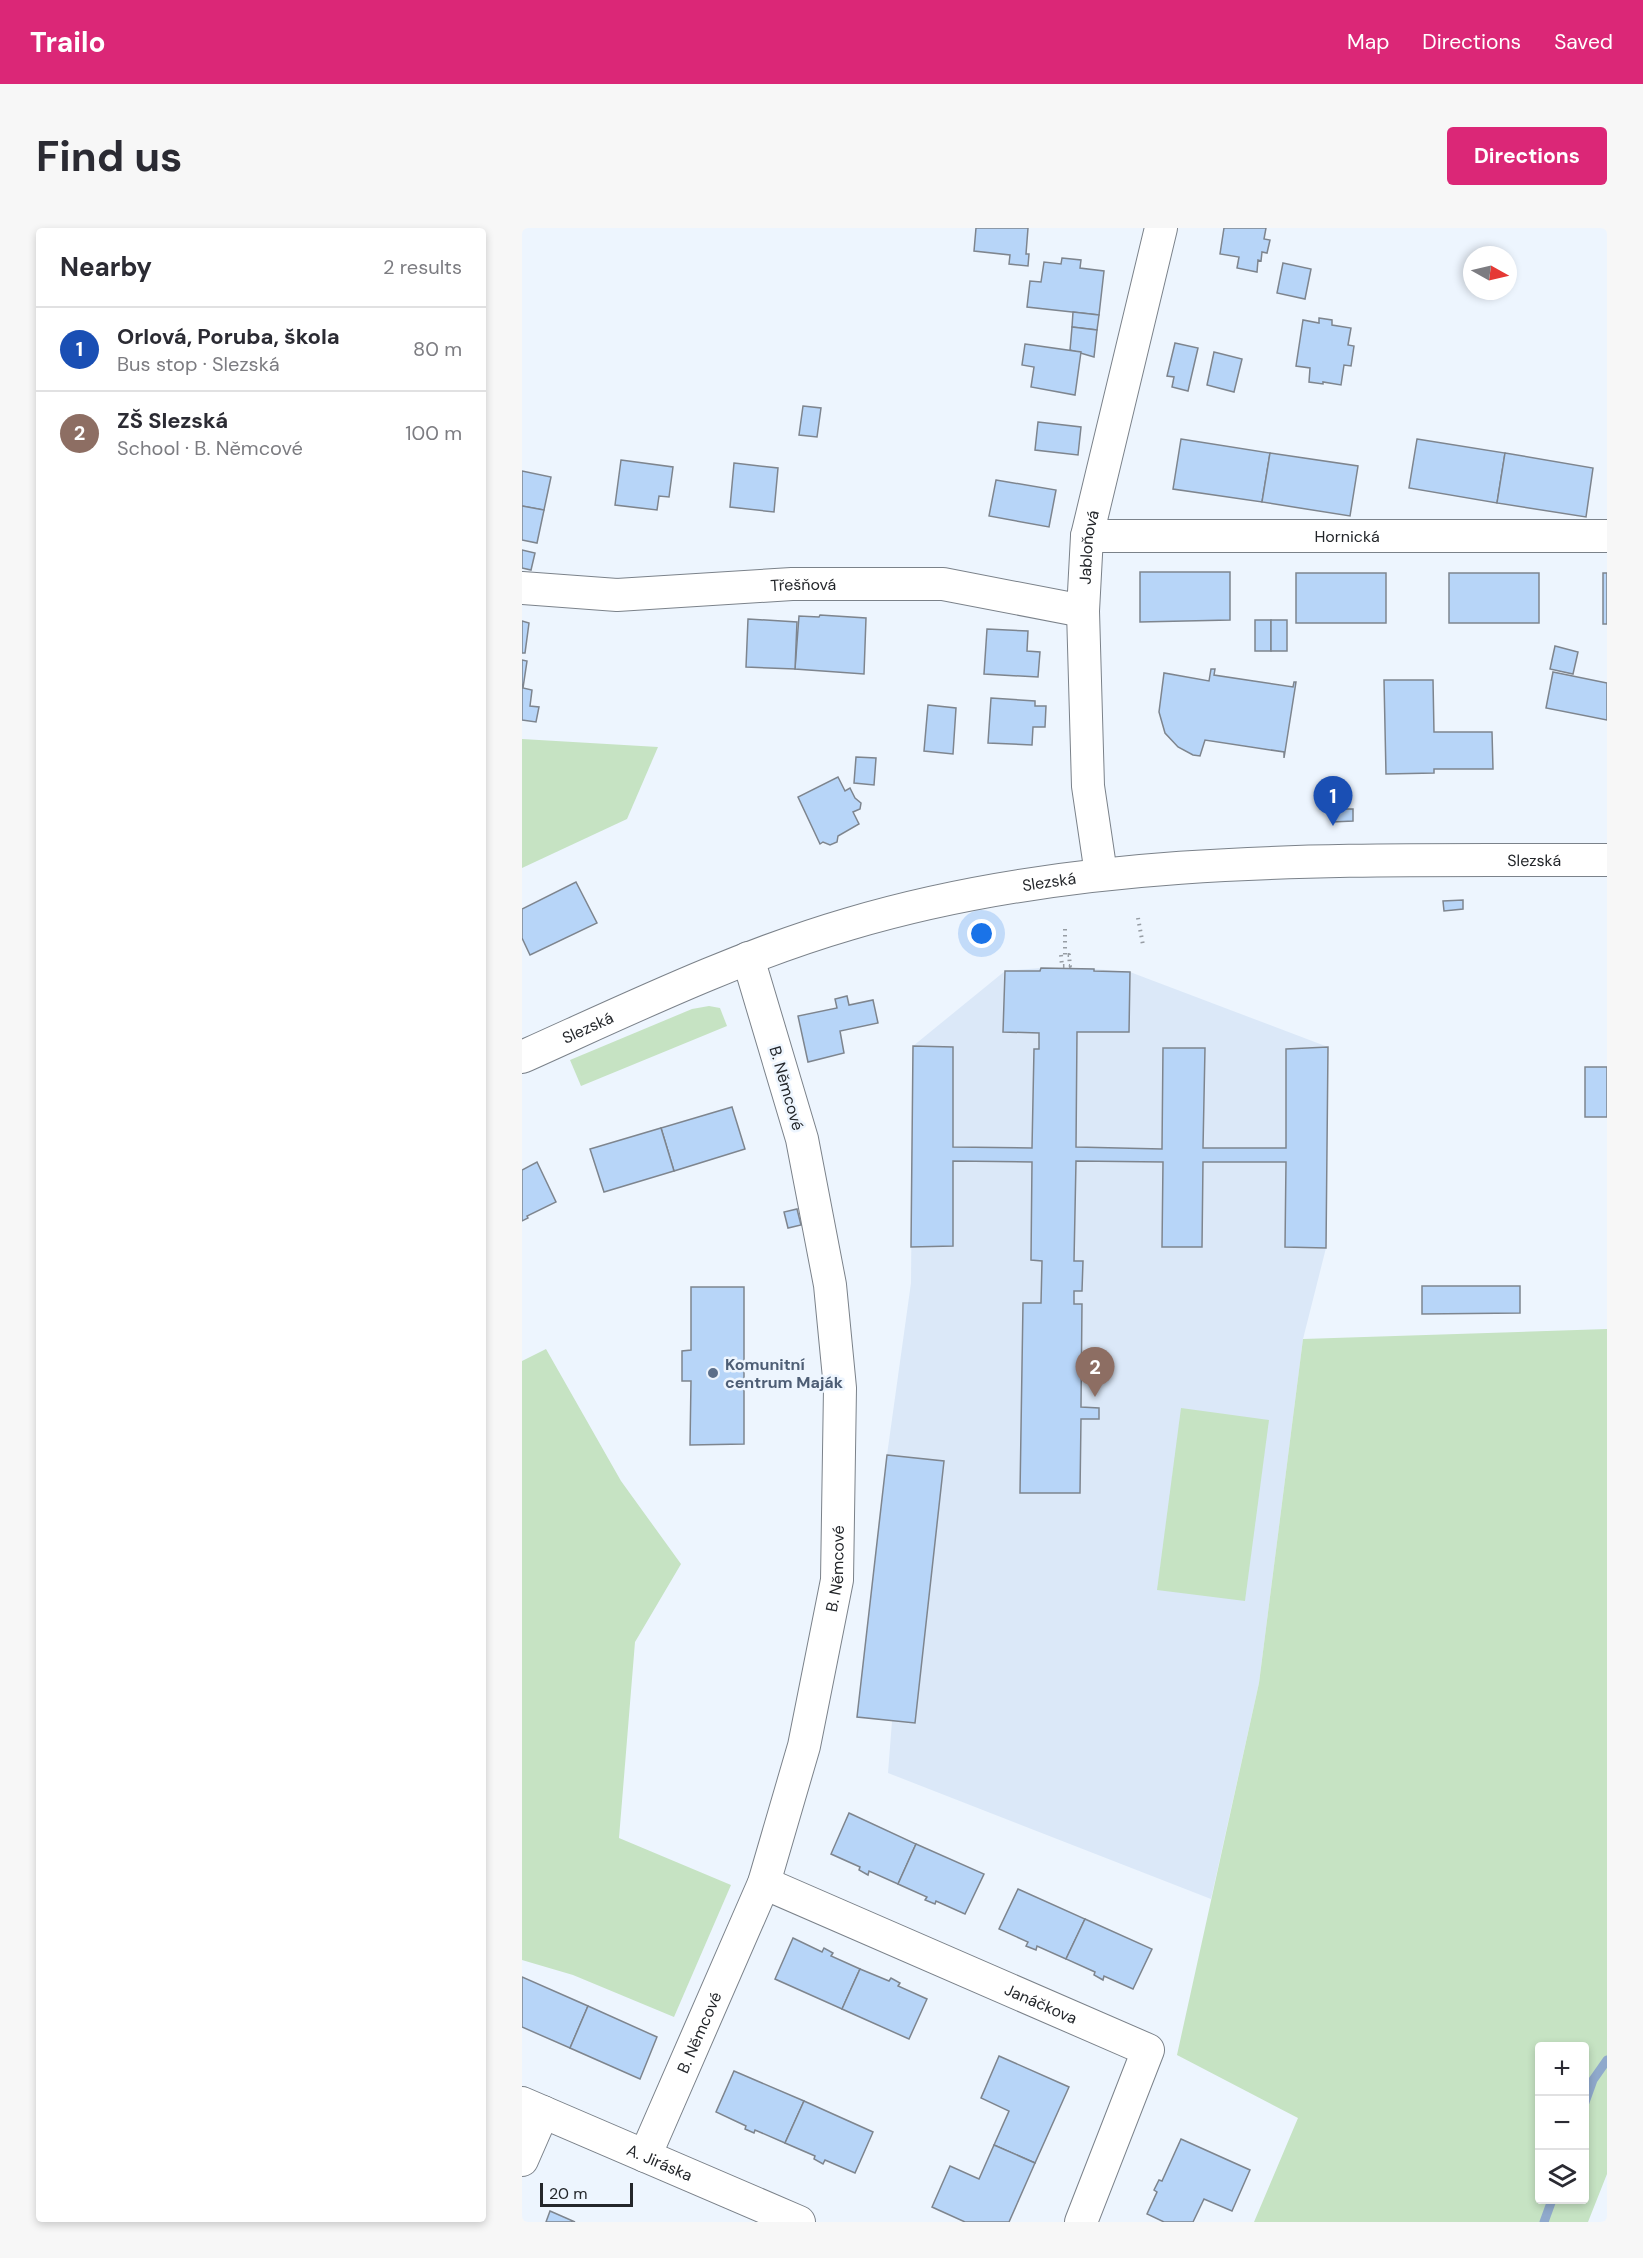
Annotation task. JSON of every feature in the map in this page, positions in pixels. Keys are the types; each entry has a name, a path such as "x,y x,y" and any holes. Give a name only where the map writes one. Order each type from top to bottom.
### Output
{"street":[{"name":"Jabloňová","path":"1101,874 1088,786 1083,611 1087,536 1161,228"},
{"name":"Hornická","path":"1087,536 1607,536"},
{"name":"Třešňová","path":"522,588 617,595 792,584 943,584 1083,611"},
{"name":"Slezská","path":"522,1057 691,981 809,936 900,910 1024,885 1101,874 1175,868 1336,862 1607,860"},
{"name":"B. Němcové","path":"645,2156 764,1883 804,1746 837,1580 840,1388 830,1285 801,1139 748,958"},
{"name":"Janáčkova","path":"764,1883 1148,2050 1081,2222"},
{"name":"A. Jiráska","path":"532,2108 799,2222"},
{"path":"522,2160 532,2108"}],"path":[{"path":"1138,918 1143,945"},
{"path":"1065,929 1065,955 1069,955 1070,966 1067,967"}],"shaded area":[{"path":"1041,968 1130,972 1328,1047 1326,1248 1303,1339 1259,1683 1211,1899 888,1773 892,1721 857,1717 887,1455 911,1283 913,1046 1005,971"}],"green space":[{"path":"522,739 658,747 627,819 522,868"},
{"path":"709,1006 720,1008 727,1026 581,1086 570,1060 692,1009"},
{"path":"1607,1329 1607,2174 1588,2222 1254,2222 1298,2118 1177,2055 1259,1683 1303,1339"},
{"path":"546,1349 621,1481 681,1564 635,1642 619,1838 731,1885 674,2017 573,1975 522,1960 522,1361"},
{"path":"1181,1408 1269,1420 1245,1601 1157,1590"}],"building":[{"path":"976,228 1028,228 1026,254 1029,254 1028,266 1009,264 1010,255 974,251"},
{"path":"1224,228 1266,228 1264,239 1270,240 1267,253 1262,252 1261,261 1258,260 1257,272 1237,268 1239,257 1220,254"},
{"path":"1062,258 1081,260 1080,268 1104,271 1099,315 1027,307 1030,281 1041,282 1044,262 1061,264"},
{"path":"1283,263 1311,269 1305,299 1277,293"},
{"path":"1073,312 1099,315 1097,330 1072,327"},
{"path":"1319,318 1332,320 1332,325 1351,328 1348,345 1354,346 1351,366 1344,365 1341,385 1309,382 1310,368 1296,366 1303,320 1319,323"},
{"path":"1072,327 1097,330 1094,357 1070,350"},
{"path":"1175,343 1198,348 1188,391 1172,387 1174,377 1167,376"},
{"path":"1025,344 1081,352 1075,395 1031,387 1034,367 1022,365"},
{"path":"1214,352 1242,359 1234,392 1207,385"},
{"path":"803,406 821,408 817,437 799,435"},
{"path":"1038,422 1081,427 1078,455 1035,450"},
{"path":"1181,439 1270,453 1262,502 1173,489"},
{"path":"1417,439 1505,453 1497,503 1409,488"},
{"path":"1270,453 1358,466 1350,516 1262,502"},
{"path":"1505,453 1593,468 1586,517 1497,503"},
{"path":"621,460 673,467 669,497 659,496 657,510 615,505"},
{"path":"734,463 778,468 774,512 730,507"},
{"path":"522,471 551,477 544,510 522,506"},
{"path":"996,480 1056,490 1049,527 989,516"},
{"path":"522,506 544,510 537,543 522,540"},
{"path":"522,550 535,553 531,570 522,568"},
{"path":"1140,572 1230,572 1230,620 1140,622"},
{"path":"1296,573 1386,573 1386,623 1296,623"},
{"path":"1449,573 1539,573 1539,623 1449,623"},
{"path":"1603,573 1607,573 1607,624 1603,624"},
{"path":"820,615 866,618 864,674 795,669 799,616 819,617"},
{"path":"748,619 797,622 795,669 746,667"},
{"path":"1255,620 1271,620 1271,651 1255,651"},
{"path":"1271,620 1287,620 1287,651 1271,651"},
{"path":"522,621 529,623 525,653 522,653"},
{"path":"987,629 1028,631 1027,651 1040,652 1038,677 984,674"},
{"path":"1555,646 1578,652 1573,674 1550,669"},
{"path":"522,660 527,661 523,688 532,690 530,706 539,707 536,722 522,720"},
{"path":"1211,669 1215,669 1214,675 1293,687 1296,682 1284,758 1284,752 1205,740 1200,756 1193,755 1178,747 1165,733 1159,712 1164,673 1209,681"},
{"path":"1553,672 1607,683 1607,720 1546,708"},
{"path":"1384,680 1433,680 1434,732 1492,732 1493,769 1434,769 1434,773 1386,774"},
{"path":"991,698 1035,701 1035,706 1046,706 1045,727 1033,727 1032,745 988,743"},
{"path":"928,705 956,708 953,754 924,751"},
{"path":"856,757 876,758 874,785 854,783"},
{"path":"838,777 845,791 850,788 855,798 861,803 860,809 853,812 859,824 838,836 837,842 830,845 823,842 820,844 798,797"},
{"path":"1331,809 1353,809 1353,821 1332,822"},
{"path":"576,882 597,923 530,955 522,938 522,909"},
{"path":"1463,900 1463,909 1444,911 1443,901"},
{"path":"1041,968 1130,972 1129,1032 1077,1032 1076,1147 1162,1149 1163,1048 1205,1048 1203,1148 1286,1148 1286,1049 1328,1047 1326,1248 1285,1247 1286,1162 1203,1162 1202,1247 1162,1247 1163,1162 1076,1161 1074,1261 1083,1261 1082,1291 1074,1291 1074,1304 1082,1304 1081,1407 1099,1408 1099,1419 1081,1419 1080,1493 1020,1493 1023,1303 1041,1303 1042,1261 1031,1260 1032,1162 953,1161 953,1246 911,1247 913,1046 953,1047 953,1147 1032,1148 1034,1049 1039,1049 1039,1033 1003,1032 1005,971 1040,971"},
{"path":"847,996 849,1005 873,1000 878,1023 840,1031 844,1053 808,1062 798,1016 837,1008 835,999"},
{"path":"1585,1067 1607,1067 1607,1117 1585,1117"},
{"path":"732,1107 745,1149 674,1171 661,1128"},
{"path":"661,1128 674,1171 604,1192 590,1149"},
{"path":"537,1162 556,1202 527,1216 528,1218 522,1221 522,1170"},
{"path":"797,1209 801,1225 788,1228 784,1212"},
{"path":"1422,1286 1520,1286 1520,1313 1422,1314"},
{"name":"Komunitní centrum Maják","path":"691,1287 744,1287 744,1444 690,1445 691,1381 682,1381 682,1351 691,1350"},
{"path":"887,1455 944,1461 915,1723 857,1717"},
{"path":"849,1813 916,1844 898,1884 869,1871 868,1875 859,1870 860,1867 831,1854"},
{"path":"916,1844 984,1874 965,1914 936,1901 935,1904 925,1900 927,1897 898,1884"},
{"path":"1018,1889 1085,1919 1066,1959 1037,1946 1036,1950 1026,1946 1028,1942 999,1929"},
{"path":"1085,1919 1152,1949 1133,1989 1104,1976 1103,1980 1094,1975 1095,1972 1066,1959"},
{"path":"793,1938 822,1952 824,1948 833,1953 831,1956 860,1969 842,2009 775,1979"},
{"path":"860,1969 889,1981 891,1978 900,1983 898,1986 927,1999 909,2039 842,2009"},
{"path":"522,1977 588,2006 570,2048 522,2027"},
{"path":"588,2006 657,2037 640,2079 570,2048"},
{"path":"999,2056 1069,2087 1035,2163 994,2145 1009,2111 981,2098"},
{"path":"734,2071 804,2101 785,2143 755,2130 754,2133 745,2129 746,2126 716,2112"},
{"path":"804,2101 873,2132 855,2173 825,2160 823,2164 814,2159 815,2156 785,2143"},
{"path":"1181,2139 1250,2170 1232,2211 1204,2199 1193,2222 1164,2222 1147,2214 1157,2192 1154,2190 1159,2180 1162,2181"},
{"path":"994,2145 1035,2163 1009,2222 965,2222 932,2207 950,2166 979,2179"},
{"path":"550,2211 575,2222 546,2222"}],"waterway":[{"path":"1587,2096 1593,2080 1607,2060"},
{"path":"1544,2222 1551,2204"}],"place":[{"name":"Orlová, Poruba, škola","path":"1333,826"},
{"name":"Komunitní centrum Maják","path":"713,1373"},
{"name":"ZŠ Slezská","path":"1095,1397"}]}
